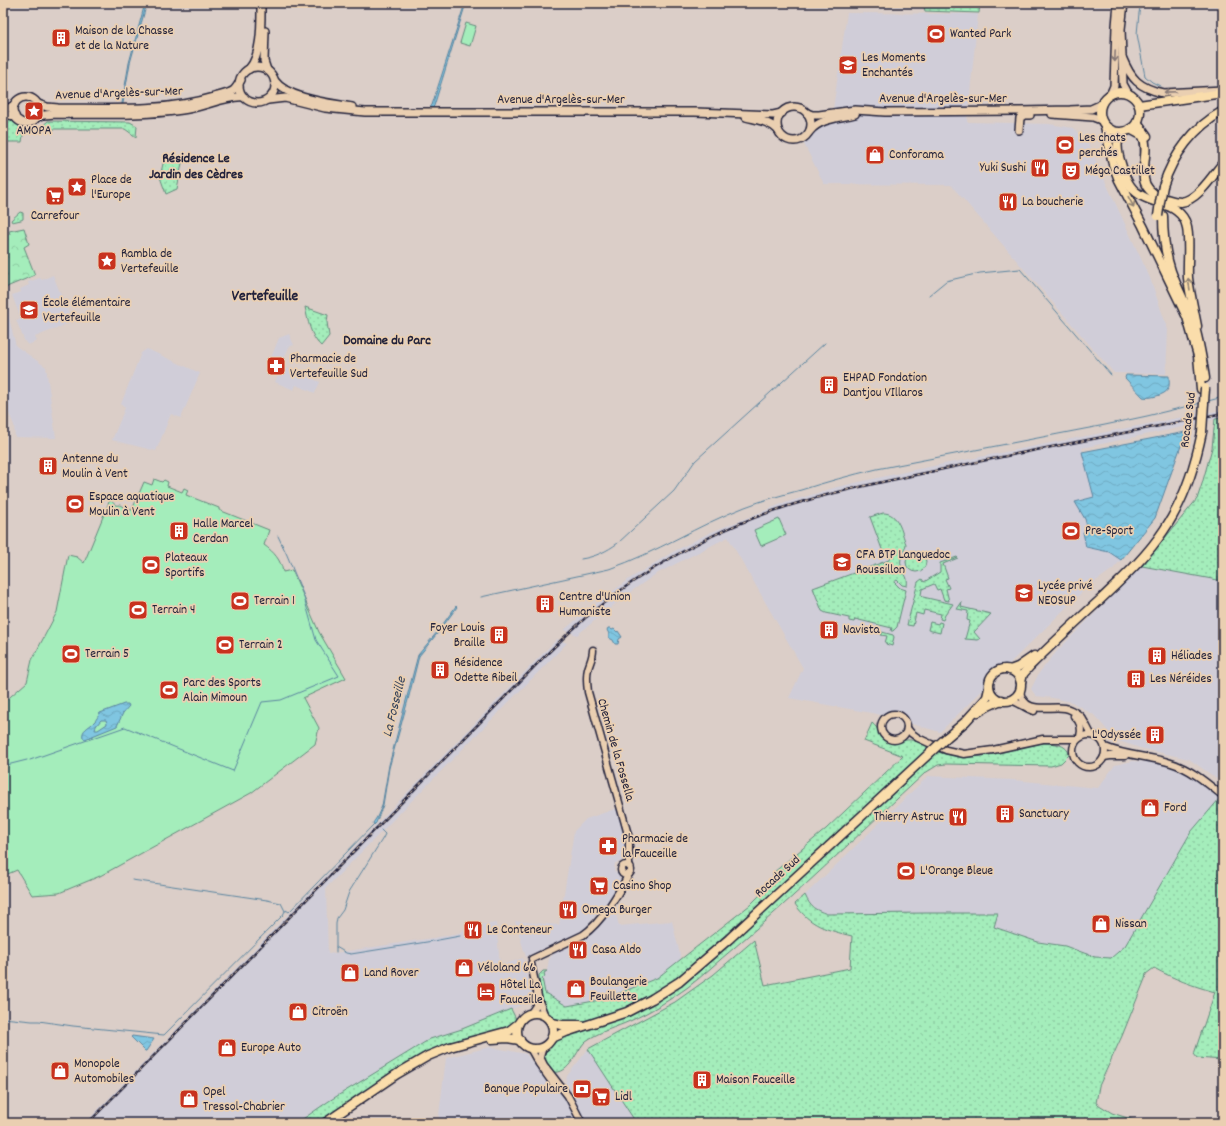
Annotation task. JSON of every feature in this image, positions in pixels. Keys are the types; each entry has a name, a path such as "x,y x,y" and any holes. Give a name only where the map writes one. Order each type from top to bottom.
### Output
{"main road":[{"path":"249,69 256,67 267,70 271,73 275,81 274,91 268,100 255,103 244,97 240,89 240,80 245,72 252,66 254,60 259,39 261,3"},
{"path":"265,3 263,54 267,70"},
{"path":"1112,93 1114,86 1118,3"},
{"path":"1124,3 1122,57 1124,84 1128,93"},
{"path":"1122,57 1133,78 1141,84 1156,91 1163,93 1223,90"},
{"name":"Avenue d'Argelès-sur-Mer","path":"38,104 58,108 180,106 233,91 237,87 240,80"},
{"name":"Avenue d'Argelès-sur-Mer","path":"275,81 278,86 307,98 356,108 392,112"},
{"path":"1126,130 1137,122 1140,114 1139,105 1134,97 1128,93 1122,91 1112,93 1103,100 1100,105 1099,112 1103,123 1113,131 1126,130 1143,136 1146,143 1144,179 1147,186 1150,191 1156,195 1172,201 1180,202 1194,197 1223,163"},
{"path":"1139,105 1223,93"},
{"path":"3,109 9,108 20,99 27,97 34,99 38,104 39,111 37,117 31,122 25,123 19,120 13,112 14,104"},
{"name":"Avenue d'Argelès-sur-Mer","path":"37,117 56,114 163,113 196,108 236,97 244,97"},
{"name":"Avenue d'Argelès-sur-Mer","path":"268,100 285,98 325,108 365,112 696,112 772,115 782,113"},
{"name":"Avenue d'Argelès-sur-Mer","path":"807,113 819,115 855,110 1020,111 1091,109 1100,105"},
{"path":"795,107 807,113 811,125 810,131 802,139 792,141 784,138 778,130 777,121 782,113 788,108 795,107"},
{"name":"Avenue d'Argelès-sur-Mer","path":"810,131 814,126 821,122 865,111"},
{"name":"Avenue d'Argelès-sur-Mer","path":"1020,111 1093,117 1103,123"},
{"path":"1173,287 1162,254 1159,237 1160,216 1164,203 1165,188 1170,167 1189,139 1208,120 1223,111"},
{"path":"3,114 15,116"},
{"name":"Avenue d'Argelès-sur-Mer","path":"729,114 763,121 774,125 778,130"},
{"path":"1019,130 1019,120 1024,115 1066,115"},
{"path":"1165,188 1182,155 1193,140 1204,130 1223,117"},
{"path":"1137,122 1148,136 1150,144 1148,179 1156,190 1169,196 1182,198 1193,193 1223,158"},
{"name":"Rocade Sud","path":"1103,123 1113,164 1119,180 1187,317 1198,356 1203,388"},
{"name":"Rocade Sud","path":"1021,682 1023,674 1030,666 1136,565 1154,544 1173,516 1195,462 1200,431 1204,378 1203,353 1188,278 1187,228 1180,214 1174,209 1147,199 1131,187 1125,177 1117,142 1118,137 1126,130"},
{"path":"1160,216 1163,237 1171,270 1193,322 1198,340 1204,378"},
{"name":"Rocade Sud","path":"1010,670 1018,667 1039,652 1111,585 1152,542 1170,514 1186,480 1200,431"},
{"path":"1005,669 1017,674 1021,682 1020,691 1010,700 1001,700 993,696 989,688 991,677 1000,670 1005,669"},
{"name":"Rocade Sud","path":"965,722 987,697 989,688"},
{"name":"Rocade Sud","path":"590,1024 633,1009 679,982 728,939 946,738 965,722 988,706 1001,700"},
{"path":"325,1123 397,1074 428,1056 450,1047 509,1031 518,1024 523,1017 531,1013 538,1013 546,1016 552,1023 552,1038 548,1044 542,1047 536,1049 530,1048 524,1045 520,1040 517,1032 518,1024"},
{"path":"552,1023 562,1025 590,1024"},
{"path":"552,1038 590,1024"},
{"path":"476,1040 507,1038 520,1040"}],"street":[{"name":"Chemin de la Fossella","path":"539,1001 532,962 589,931 614,900 623,884 626,874 621,869 627,866 629,838 588,692 588,669 595,652"},
{"path":"1020,691 1020,696 1023,700 1033,707 1047,709 1066,708 1081,717 1090,734 1100,738 1105,747 1104,758"},
{"path":"1010,700 1032,710 1040,712 1066,712 1078,719 1082,729 1072,750"},
{"path":"903,737 907,728 905,718 898,714 888,715 884,718 881,731 886,738 895,740 903,737 918,738"},
{"path":"907,728 918,738 946,750 964,754 993,750 1035,740 1079,738 1090,734"},
{"path":"1051,739 1070,746 1075,760 1084,766 1092,767 1097,765 1104,758 1110,756 1135,756"},
{"path":"1105,747 1135,756 1163,761 1186,769 1201,778 1223,796"},
{"path":"531,1013 539,1001"},
{"path":"539,1001 546,1016"},
{"path":"542,1047 540,1057 544,1065 568,1096 579,1119"},
{"path":"530,1048 539,1064 579,1119"}],"shaded area":[{"path":"847,13 978,14 967,122 1049,124 1073,128 1088,144 1150,278 1168,330 1166,374 1114,373 951,185 824,184 803,142 832,116"},
{"path":"53,275 72,322 35,337 37,341 28,345 25,342 16,320 21,319 12,295 21,292 20,289 29,285 28,282 40,278 42,280"},
{"path":"3,294 16,346 46,367 56,438 15,437 14,425 3,400"},
{"path":"289,334 294,345 289,347 281,366 320,382 315,393 296,385 294,390 275,382 278,375 266,370 279,338"},
{"path":"147,349 200,373 181,418 171,414 156,451 112,440 125,408 121,404 141,353"},
{"path":"1223,410 1223,418 1205,421 1206,413"},
{"path":"1198,414 1197,424 1082,448 1094,497 1076,502 1085,519 1088,530 1109,552 1121,560 1113,569 1086,588 940,732 877,714 789,698 803,668 728,537 656,574 626,595 577,635 564,630 629,579 671,553 709,533 781,504 837,487 913,470"},
{"path":"1142,566 1223,581 1223,780 1216,778 1189,759 1140,748 1116,740 1094,715 1072,702 1036,696 1031,689 1039,673 1057,651"},
{"path":"557,639 567,643 326,888 328,954 459,934 467,927 496,923 500,966 523,958 532,1001 462,1029 430,1039 329,1101 297,1123 85,1123"},
{"path":"1133,761 1160,763 1174,767 1191,776 1220,798 1191,832 1125,946 1111,958 1095,957 1065,946 1038,942 994,927 998,913 827,914 815,909 805,895 928,776 1013,780 1098,788 1115,765"},
{"path":"618,808 625,843 625,852 624,859 618,863 615,863 614,871 619,875 620,879 619,885 614,894 584,930 526,957 515,921 559,925 574,831 586,819"},
{"path":"614,907 619,926 672,921 681,959 657,978 605,999 566,1006 545,993 542,978 544,973 547,971 549,959 555,952 593,930"},
{"path":"490,1047 526,1054 555,1091 565,1085 567,1076 588,1049 635,1123 438,1123 446,1058"}],"green space":[{"path":"923,3 980,3 979,13 925,11"},
{"path":"466,23 476,26 470,46 460,43"},
{"path":"9,118 17,123 21,128 23,133 22,142 3,142 3,119"},
{"path":"48,121 130,122 137,126 136,137 125,129 42,129 41,127"},
{"path":"165,155 178,158 182,163 177,189 166,194 160,177"},
{"path":"20,212 23,213 23,219 12,222 11,220"},
{"path":"24,228 29,244 24,247 35,275 3,290 3,236 10,234 9,231"},
{"path":"305,307 328,315 327,322 329,336 321,346 314,338 308,322"},
{"path":"1223,418 1223,581 1142,566 1197,499 1212,448 1215,419"},
{"name":"Parc des Sports Alain Mimoun","path":"154,479 162,482 164,480 168,482 167,486 182,492 184,488 188,490 186,495 269,530 264,545 271,550 281,564 283,572 292,570 319,632 346,678 303,698 319,728 315,744 251,793 100,876 59,893 32,895 17,870 3,876 3,703 27,682 32,660 57,612 68,555 77,557 84,563 109,502 111,500 116,505 132,510 144,482 152,485"},
{"path":"883,513 893,516 896,519 901,528 906,544 905,550 901,557 901,562 907,579 907,586 902,585 897,580 894,582 900,588 906,590 897,627 893,631 891,631 892,628 855,619 854,622 849,621 849,618 822,611 813,588 889,560 891,551 883,552 870,517"},
{"path":"779,519 786,535 761,546 754,530"},
{"path":"916,552 923,555 926,562 923,569 916,572 909,569 906,562 909,555"},
{"path":"957,557 958,558 943,564 948,578 945,579 949,588 946,589 949,601 944,600 940,589 937,590 934,584 922,589 921,595 923,597 953,604 943,620 940,619 941,614 924,610 923,615 916,613 913,626 907,625 918,582 922,579 924,582 940,572 940,563"},
{"path":"962,602 961,607 991,614 974,632 980,639 978,640 965,639 970,621 967,620 968,611 957,609"},
{"path":"930,622 938,624 939,622 942,623 940,633 928,630"},
{"path":"882,632 893,635 892,646 885,643 887,636 881,635"},
{"path":"872,723 886,741 894,743 905,740 913,740 931,748 679,977 646,998 602,1017 575,1022 563,1021 553,1018 546,1011 542,1003 540,989 539,975 543,971 547,971 544,973 545,977 542,978 545,993 567,1006 605,999 657,978 750,905 767,888 774,878 773,873 826,829 903,756 864,741"},
{"path":"1043,743 1063,746 1068,751 1069,755 1061,763 1051,766 946,764 938,765 925,773 759,927 688,987 645,1014 602,1032 586,1041 564,1070 553,1072 546,1064 542,1057 544,1051 557,1040 632,1014 662,998 698,971 938,752 952,756 966,757 991,755"},
{"path":"1220,798 1223,801 1223,1060 1197,1058 1194,1054 1215,992 1184,982 1154,968 1146,974 1122,1036 1099,1086 1096,1103 1112,1113 1134,1120 1134,1123 635,1123 588,1049 675,1002 713,975 754,940 765,985 850,968 852,936 827,929 813,922 807,917 795,904 805,895 813,908 827,914 998,913 994,927 1038,942 1065,946 1095,957 1111,958 1125,946 1191,832"},
{"path":"511,1009 517,1021 502,1029 438,1047 380,1081 318,1123 297,1123 329,1101 430,1039 462,1029"}],"water":[{"path":"145,3 147,3 130,63 121,109 129,63"},
{"path":"465,3 434,106 428,110 432,105"},
{"path":"1126,375 1169,376 1169,388 1161,395 1143,397 1125,378"},
{"path":"1186,432 1155,518 1121,560 1109,552 1086,547 1083,532 1088,530 1085,519 1075,502 1094,497 1082,452"},
{"path":"456,606 457,607 440,630 419,656 389,768 383,805 374,825 373,823 382,806 389,765 418,655"},
{"path":"608,628 612,630 614,629 617,632 618,631 622,637 619,639 618,644 615,644 613,640 609,638"},
{"path":"124,704 128,704 129,706 123,713 117,726 85,739 83,738 84,731 95,721 100,713","holes":["101,720 106,720 107,724 98,730 95,730 96,726"]},
{"path":"131,1037 154,1039 145,1051"}],"waterway":[{"path":"1141,3 1137,34 1145,76 1160,86"},
{"path":"929,295 946,281 980,273 1020,269 1111,375"},
{"path":"581,559 601,553 618,543 674,491 695,461 825,343"},
{"path":"1208,401 1223,397"},
{"path":"481,597 609,569 643,555 745,507 848,476 877,469 1105,425 1201,403"},
{"path":"30,760 125,727 233,771 262,702 281,700 339,676 316,640 303,594 278,536"},
{"path":"3,766 27,760"},
{"path":"286,911 289,912 374,824"},
{"name":"La Fosseille","path":"336,952 337,918 343,910 349,892 383,838 385,834 381,830"},
{"path":"132,880 267,900 281,903 285,911"},
{"path":"3,1018 164,1035 283,915 285,911"},
{"path":"336,947 346,953 351,954 460,936"}],"railway":[{"path":"88,1123 556,645 603,603 638,578 693,546 737,524 763,514 816,498 962,465 1223,413"}],"place":[{"name":"Wanted Park","path":"936,34"},
{"name":"Maison de la Chasse et de la Nature","path":"61,38"},
{"name":"Les Moments Enchantés","path":"848,65"},
{"name":"AMOPA","path":"34,111"},
{"name":"Les chats perchés","path":"1065,145"},
{"name":"Conforama","path":"875,155"},
{"name":"Yuki Sushi","path":"1040,168"},
{"name":"Méga Castillet","path":"1071,171"},
{"name":"Place de l'Europe","path":"77,187"},
{"name":"Carrefour","path":"55,196"},
{"name":"La boucherie","path":"1008,202"},
{"name":"Rambla de Vertefeuille","path":"107,261"},
{"name":"École élémentaire Vertefeuille","path":"29,310"},
{"name":"Pharmacie de Vertefeuille Sud","path":"276,366"},
{"name":"EHPAD Fondation Dantjou VIllaros","path":"829,385"},
{"name":"Antenne du Moulin à Vent","path":"48,466"},
{"name":"Espace aquatique Moulin à Vent","path":"75,504"},
{"name":"Halle Marcel Cerdan","path":"179,531"},
{"name":"Pre-Sport","path":"1071,531"},
{"name":"CFA BTP Languedoc Roussillon","path":"842,562"},
{"name":"Plateaux Sportifs","path":"151,565"},
{"name":"Lycée privé NEOSUP","path":"1024,593"},
{"name":"Terrain 1","path":"240,601"},
{"name":"Centre d'Union Humaniste","path":"545,604"},
{"name":"Terrain 4","path":"138,610"},
{"name":"Navista","path":"829,630"},
{"name":"Foyer Louis Braille","path":"499,635"},
{"name":"Terrain 2","path":"225,645"},
{"name":"Terrain 5","path":"71,654"},
{"name":"Héliades","path":"1157,656"},
{"name":"Résidence Odette Ribeil","path":"440,670"},
{"name":"Les Néréides","path":"1136,679"},
{"name":"Parc des Sports Alain Mimoun","path":"169,690"},
{"name":"L'Odyssée","path":"1155,735"},
{"name":"Ford","path":"1150,808"},
{"name":"Sanctuary","path":"1005,814"},
{"name":"Thierry Astruc","path":"958,817"},
{"name":"Pharmacie de la Fauceille","path":"608,846"},
{"name":"L'Orange Bleue","path":"906,871"},
{"name":"Casino Shop","path":"599,886"},
{"name":"Omega Burger","path":"568,910"},
{"name":"Nissan","path":"1101,924"},
{"name":"Le Conteneur","path":"473,930"},
{"name":"Casa Aldo","path":"578,950"},
{"name":"Véloland 66","path":"464,968"},
{"name":"Land Rover","path":"350,973"},
{"name":"Boulangerie Feuillette","path":"576,989"},
{"name":"Hôtel La Fauceille","path":"486,992"},
{"name":"Citroën","path":"298,1012"},
{"name":"Europe Auto","path":"227,1048"},
{"name":"Monopole Automobiles","path":"60,1071"},
{"name":"Maison Fauceille","path":"702,1080"},
{"name":"Banque Populaire","path":"582,1089"},
{"name":"Lidl","path":"601,1097"},
{"name":"Opel Tressol-Chabrier","path":"189,1099"}],"district":[{"name":"Résidence Le Jardin des Cèdres","path":"196,168"},
{"name":"Vertefeuille","path":"265,297"},
{"name":"Domaine du Parc","path":"387,341"}]}
